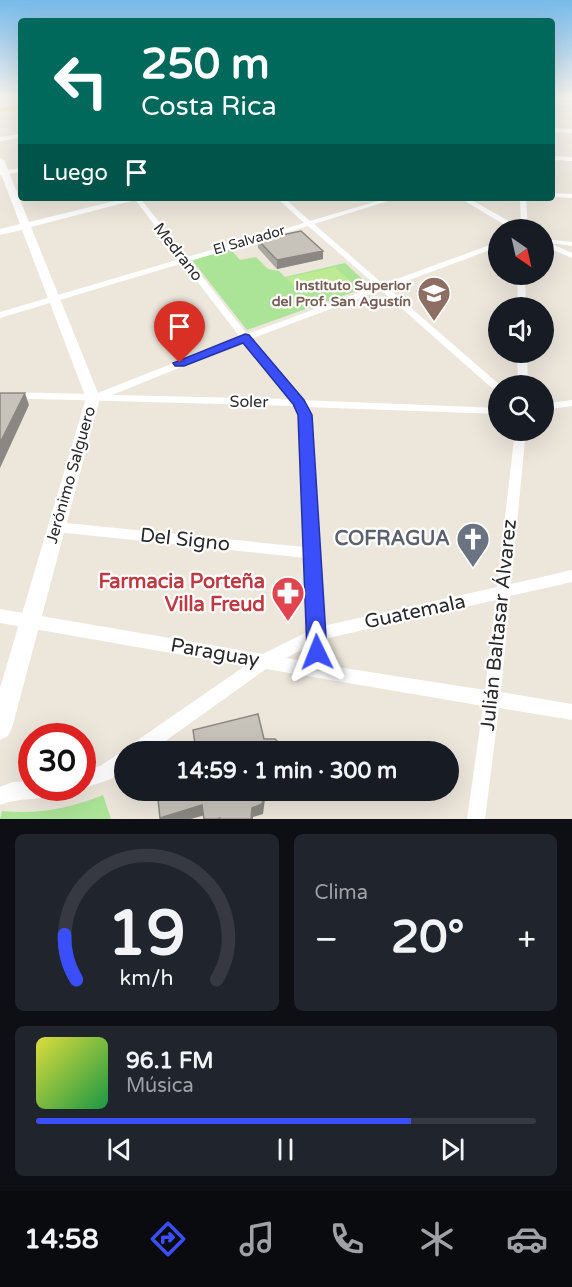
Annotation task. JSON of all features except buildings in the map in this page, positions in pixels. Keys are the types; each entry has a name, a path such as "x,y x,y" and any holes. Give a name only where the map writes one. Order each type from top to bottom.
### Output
{"street":[{"path":"0,139 18,136"},
{"path":"555,158 572,159"},
{"name":"Jerónimo Salguero","path":"0,160 2,173 93,398 0,728"},
{"path":"2,173 18,170"},
{"path":"555,195 572,196"},
{"path":"0,232 125,201"},
{"name":"Medrano","path":"139,201 245,338 299,403 305,415 318,671"},
{"path":"283,201 488,379"},
{"name":"El Salvador","path":"0,315 385,201"},
{"path":"468,201 500,219"},
{"path":"523,201 524,219"},
{"path":"554,243 572,244"},
{"path":"554,247 572,256"},
{"path":"93,398 245,338 488,248"},
{"name":"Soler","path":"0,395 488,411"},
{"path":"554,405 572,403"},
{"name":"Julián Baltasar Álvarez","path":"476,819 492,698 520,441"},
{"name":"Del Signo","path":"56,527 313,553"},
{"name":"Guatemala","path":"263,662 317,634 572,576"},
{"name":"Paraguay","path":"0,616 263,662 572,712"},
{"path":"151,741 263,662"},
{"path":"96,776 114,766"},
{"path":"0,796 18,791"}],"green space":[{"path":"230,249 240,260 256,257 268,269 279,271 285,277 345,263 370,286 247,330 192,260"},
{"path":"335,267 352,282 301,294 286,278"},
{"path":"103,795 111,819 0,819 2,811 28,812 54,809 96,801 96,798"}],"place":[{"name":"Instituto Superior del Prof. San Agustín","path":"434,322"},
{"name":"COFRAGUA","path":"473,568"},
{"name":"Farmacia Porteña Villa Freud","path":"288,622"}],"route":[{"path":"180,363 245,338 299,403 305,415 317,652"}]}
